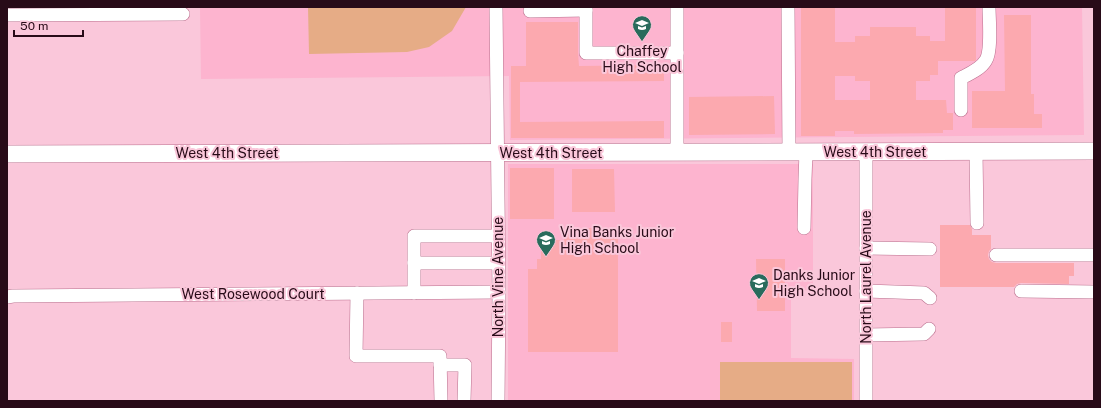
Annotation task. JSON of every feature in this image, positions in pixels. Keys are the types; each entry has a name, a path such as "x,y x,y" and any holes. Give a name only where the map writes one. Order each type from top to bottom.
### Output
{"main road":[{"name":"West 4th Street","path":"7,154 1094,151"}],"street":[{"name":"North Vine Avenue","path":"496,7 499,292 498,401"},
{"path":"677,7 677,152"},
{"path":"788,7 789,152"},
{"path":"961,110 961,78 976,70 986,60 990,46 989,7"},
{"path":"530,11 586,8 586,53 677,53"},
{"path":"7,15 183,14"},
{"path":"976,151 977,223"},
{"path":"804,228 806,152"},
{"name":"North Laurel Avenue","path":"866,152 866,401"},
{"path":"414,293 414,236 498,236"},
{"path":"866,248 930,248"},
{"path":"996,255 1094,255"},
{"path":"414,263 498,264"},
{"path":"866,291 924,292 930,298"},
{"path":"1021,291 1094,292"},
{"name":"West Rosewood Court","path":"7,297 499,292"},
{"path":"357,293 356,356 440,356 440,401"},
{"path":"866,335 924,334 929,329"},
{"path":"440,365 464,365 464,401"}],"shaded area":[{"name":"Chaffey High School","path":"200,7 1082,7 1084,135 510,140 509,76 201,79"},
{"path":"308,7 466,7 452,31 429,47 407,52 309,54"},
{"path":"508,164 813,164 813,290 791,291 791,358 854,359 854,401 508,401"},
{"path":"720,362 852,362 852,401 720,401"}],"building":[{"path":"801,7 835,7 835,42 855,42 855,36 870,36 870,27 916,27 916,36 930,36 930,41 945,41 945,7 976,7 976,60 938,61 938,75 930,75 930,81 916,81 916,100 946,100 947,113 953,113 953,130 943,130 943,133 854,134 854,131 835,131 835,136 801,136","holes":["835,76 855,76 855,81 870,81 870,100 835,100"]},
{"path":"1004,15 1031,15 1031,94 1034,94 1034,114 1042,114 1042,128 972,128 972,91 1005,91"},
{"path":"526,22 578,22 579,66 664,65 664,81 520,82 520,122 664,121 664,138 511,138 511,66 526,66"},
{"path":"774,96 775,134 689,135 689,97"},
{"path":"510,168 554,168 554,219 510,219"},
{"path":"572,169 614,169 615,212 572,212"},
{"path":"940,225 970,225 972,235 991,235 991,249 988,255 992,262 1074,263 1074,276 1069,276 1069,284 1021,283 1014,287 940,287"},
{"path":"564,228 594,228 594,237 618,237 618,352 528,352 528,269 537,269 537,259 541,259 541,240 564,240"},
{"path":"756,259 785,259 785,311 757,311"},
{"path":"721,322 732,322 732,342 721,342"}],"place":[{"name":"Chaffey High School","path":"642,42"},
{"name":"Vina Banks Junior High School","path":"546,257"},
{"name":"Danks Junior High School","path":"759,300"}]}
